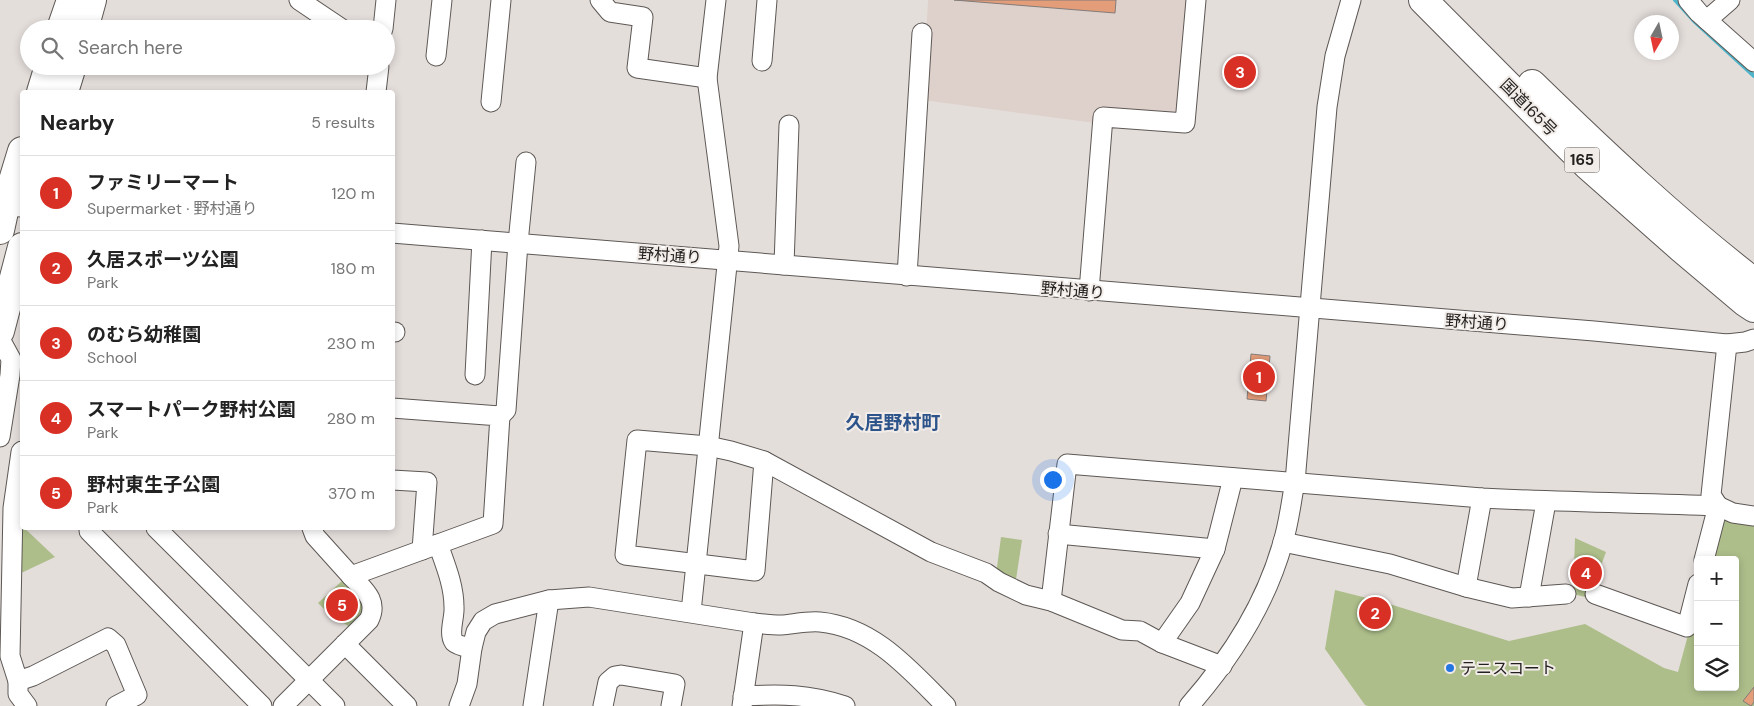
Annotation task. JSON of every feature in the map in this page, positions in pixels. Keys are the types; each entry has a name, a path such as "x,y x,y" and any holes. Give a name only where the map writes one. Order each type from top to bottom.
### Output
{"highway":[{"path":"64,20 71,0"},
{"path":"86,20 92,0"},
{"name":"国道165号","path":"1423,0 1587,165 1688,254 1754,308"},
{"name":"国道165号","path":"1448,0 1638,186 1714,251 1754,282"},
{"path":"42,90 47,75"},
{"path":"65,90 69,75"},
{"path":"7,212 20,159"},
{"path":"0,331 20,255"}],"street":[{"path":"299,0 329,20"},
{"path":"384,20 386,0"},
{"path":"436,56 442,0"},
{"path":"491,102 501,0"},
{"path":"600,0 610,12 643,17 637,68 706,78"},
{"path":"691,612 729,246 706,78 716,0"},
{"path":"762,61 767,0"},
{"path":"1089,291 1103,117 1184,123 1196,0"},
{"path":"1189,706 1222,666 1257,611 1283,542 1295,482 1328,100 1335,56 1351,0"},
{"path":"1688,0 1754,62"},
{"path":"1708,20 1730,0"},
{"path":"907,276 922,33"},
{"path":"376,90 378,75"},
{"path":"784,265 789,124"},
{"path":"351,576 493,524 500,416 506,410 526,162"},
{"name":"野村通り","path":"395,233 1594,331 1727,344 1754,339"},
{"path":"475,375 482,240"},
{"path":"0,339 11,360 0,436"},
{"path":"1705,556 1718,506 1711,495 1727,344"},
{"path":"395,408 500,416"},
{"path":"764,461 755,571 625,554 637,440 709,439 731,451 764,461 931,552 986,573 999,582 1026,595 1051,602 1122,630 1140,632 1162,643 1222,666"},
{"path":"20,459 13,508 10,656 18,681 18,694 27,706"},
{"path":"1051,602 1066,464 1482,498 1546,502 1579,501 1718,506 1733,513 1754,516"},
{"path":"1162,643 1190,604 1215,549 1233,478"},
{"path":"395,480 427,482 430,547 450,577 454,607 452,636 454,642 458,645 472,648"},
{"path":"1466,587 1482,498"},
{"path":"1529,597 1546,502"},
{"path":"90,530 262,706"},
{"path":"158,530 335,706"},
{"path":"283,706 370,620 373,610 373,604 369,596 315,536 313,530"},
{"path":"1058,534 1215,549"},
{"path":"1283,542 1390,564 1466,587 1512,598 1566,594"},
{"path":"1595,594 1687,627 1694,600"},
{"path":"459,706 467,684 476,632 488,617 549,600 589,597 754,623 781,625 800,622 820,622 832,624 876,642 897,657 946,706"},
{"path":"533,706 549,600"},
{"path":"754,623 742,701 791,694 816,697 845,706"},
{"path":"18,681 33,676 108,638 116,645 138,695 116,706"},
{"path":"345,644 407,706"},
{"path":"603,706 608,682 615,676 620,675 675,684 671,706"}],"shaded area":[{"path":"928,0 1188,0 1179,110 1175,114 1097,108 1095,123 923,100"}],"green space":[{"path":"1720,516 1754,521 1754,706 1368,706 1365,705 1325,649 1335,590 1383,602 1509,641 1585,624 1664,668 1678,672 1694,613 1694,691 1739,691 1739,556 1709,556"},
{"path":"19,523 20,530 26,530 55,557 17,575"},
{"path":"1001,537 1022,540 1015,586 996,575"},
{"path":"1575,538 1606,552 1589,598 1573,594"},
{"path":"344,579 364,600 364,615 351,628 318,603"}],"building":[{"path":"954,0 1116,0 1115,13"},
{"path":"1251,354 1270,356 1266,401 1247,399"},
{"path":"1754,687 1754,702 1751,706 1743,701"}],"waterway":[{"path":"1675,0 1694,21 1754,76"}],"place":[{"name":"のむら幼稚園","path":"1240,72"},
{"name":"ファミリーマート","path":"1259,377"},
{"name":"スマートパーク野村公園","path":"1586,573"},
{"name":"野村東生子公園","path":"342,605"},
{"name":"久居スポーツ公園","path":"1375,613"},
{"name":"テニスコート","path":"1450,668"}],"district":[{"name":"久居野村町","path":"893,422"}]}
